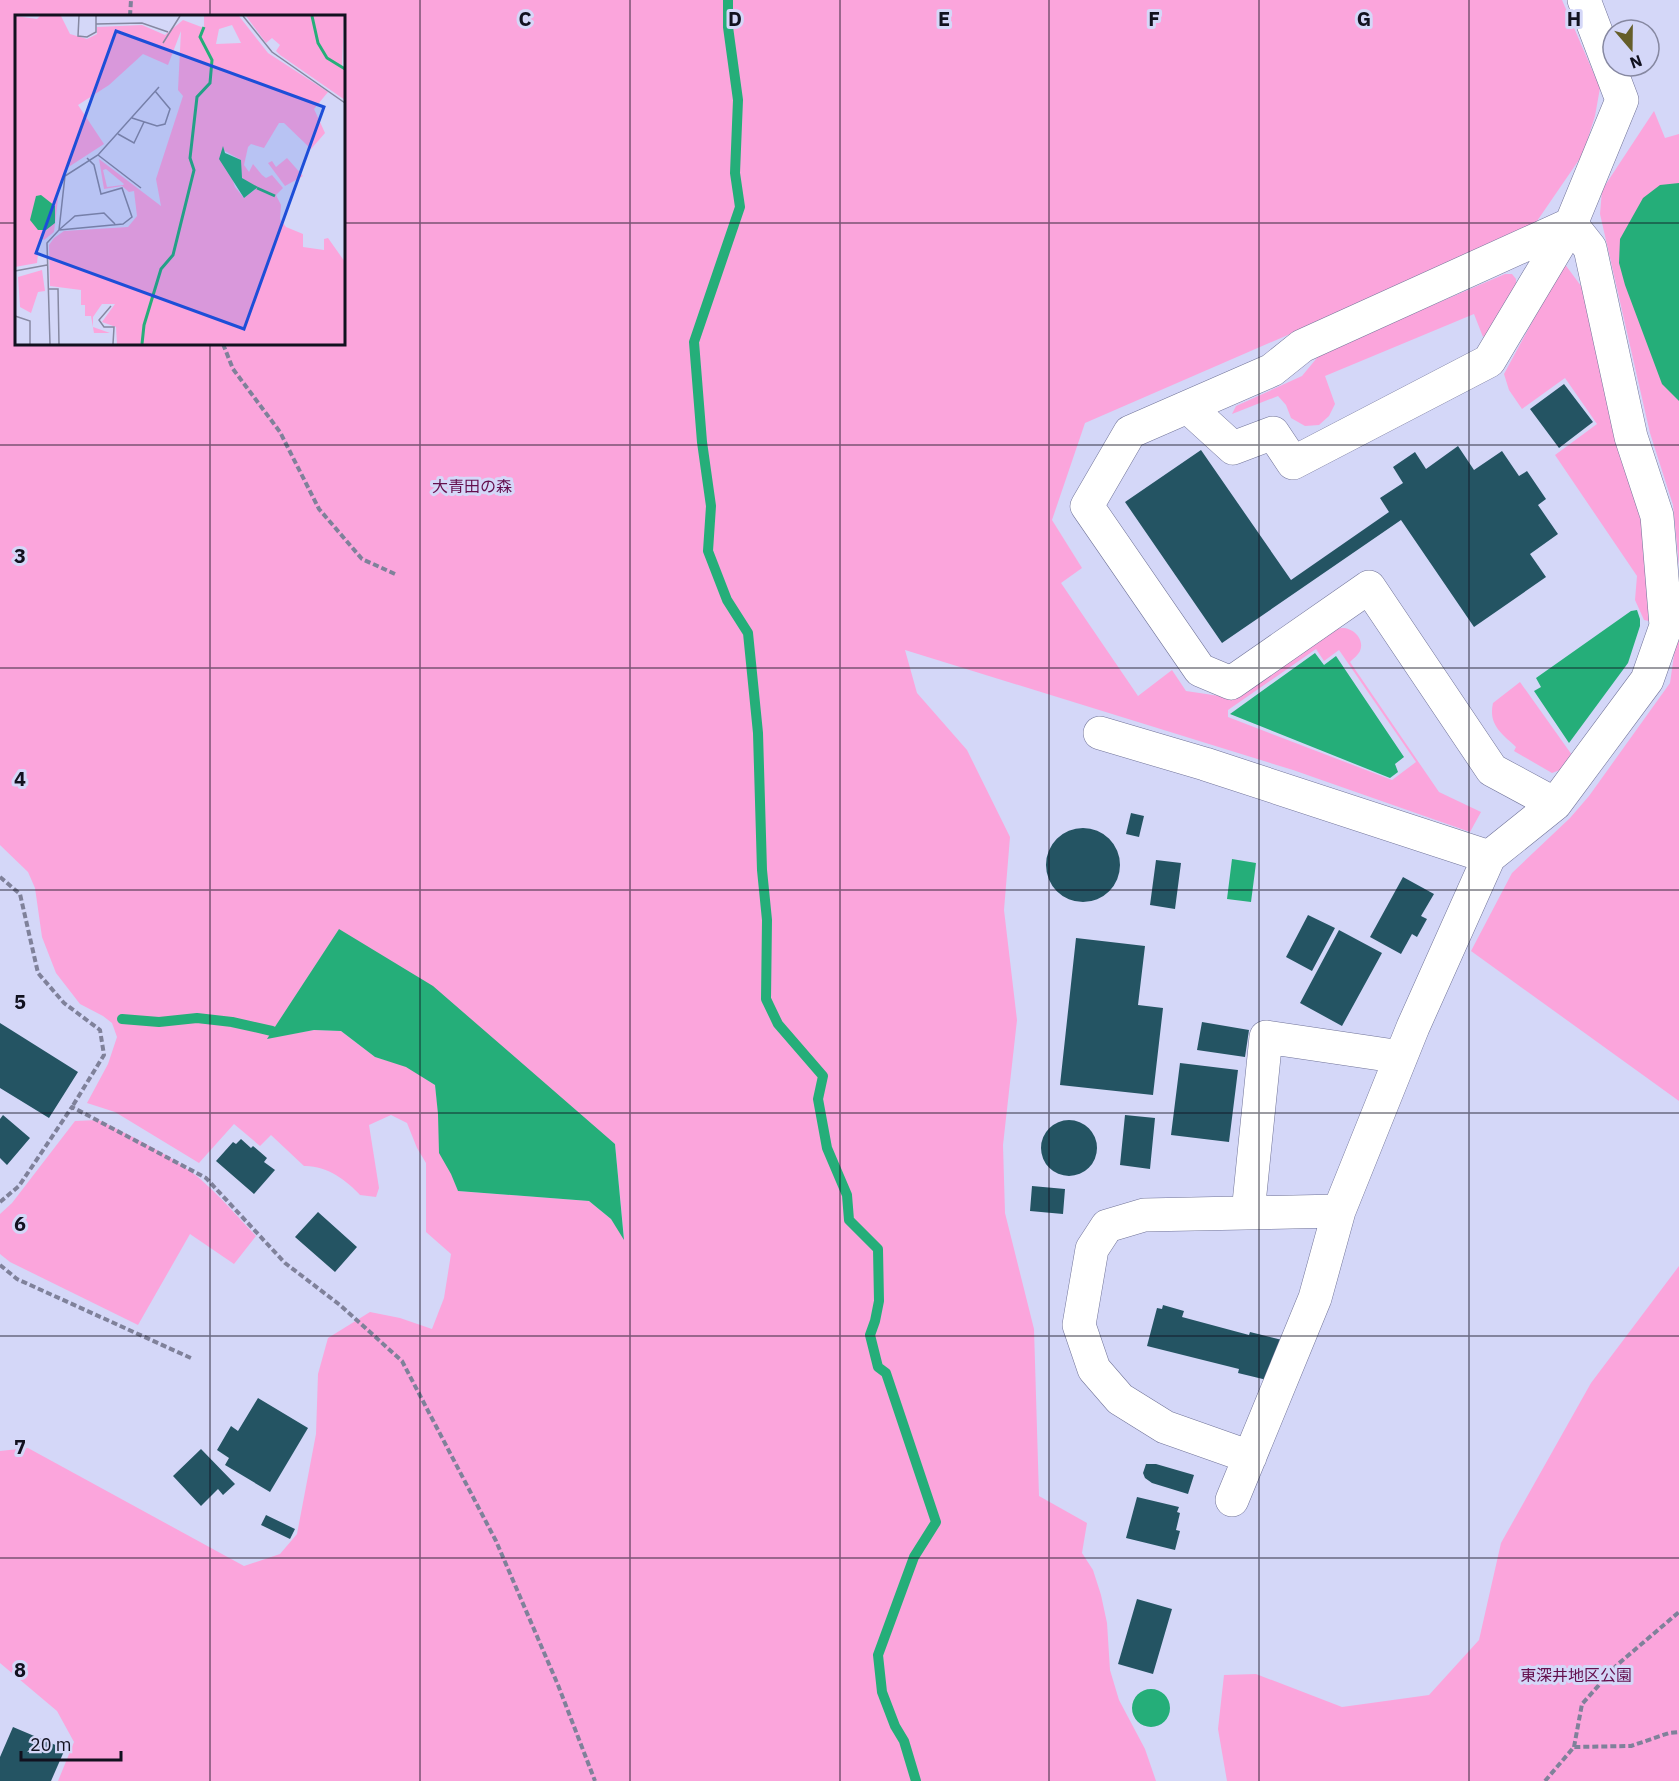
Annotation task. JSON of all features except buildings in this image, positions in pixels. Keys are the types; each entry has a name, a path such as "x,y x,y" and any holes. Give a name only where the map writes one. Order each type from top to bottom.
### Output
{"street":[{"path":"1188,407 1233,448 1274,433 1293,463 1490,361 1571,224 1622,100 1584,0"},
{"path":"1556,804 1492,770 1369,587 1231,682 1200,670 1087,506 1130,432 1272,370 1302,346 1571,224"},
{"path":"1232,1500 1315,1298 1339,1211 1401,1057 1489,857 1556,804 1647,681 1666,626 1657,516 1631,437 1590,248 1571,224"},
{"path":"1100,733 1205,764 1489,857"},
{"path":"1248,1213 1266,1037 1401,1057"},
{"path":"1250,1457 1164,1427 1120,1399 1094,1369 1079,1325 1092,1249 1107,1226 1144,1215 1339,1211"}],"path":[{"path":"130,15 131,0"},
{"path":"223,345 233,369 280,432 319,509 362,559 395,574"},
{"path":"0,877 20,894 38,973 64,1003 100,1030 104,1055 19,1186 0,1202"},
{"path":"72,1107 206,1178 285,1263 340,1305 402,1361 496,1541 558,1685 595,1781"},
{"path":"0,1265 17,1279 193,1359"},
{"path":"1545,1781 1574,1747 1582,1704 1617,1665 1679,1612"},
{"path":"1574,1747 1630,1746 1679,1732"}],"green space":[{"name":"大青田の森","path":"0,0 1562,0 1600,88 1595,116 1583,154 1535,224 1463,259 1085,423 1052,520 1082,568 1061,583 1138,696 1172,670 1186,691 1233,698 1327,634 1341,628 1350,629 1359,638 1361,647 1350,662 1439,792 1481,812 1470,832 1293,770 905,650 917,693 967,750 1010,837 1004,910 1017,1020 1003,1145 1005,1213 1034,1329 1039,1496 1087,1523 1082,1553 1093,1570 1101,1595 1107,1623 1110,1670 1119,1700 1145,1749 1156,1781 58,1781 74,1742 57,1711 0,1663 0,1451 28,1448 244,1566 280,1554 297,1534 316,1434 318,1374 328,1338 370,1312 400,1318 432,1329 444,1298 451,1254 426,1232 426,1163 407,1123 391,1115 369,1125 379,1188 376,1197 360,1195 349,1184 328,1171 304,1166 271,1135 260,1146 234,1124 199,1163 115,1112 87,1103 108,1064 117,1037 112,1023 80,1004 56,973 42,937 35,888 28,872 0,845","holes":["1316,649 1324,661 1339,650 1416,762 1392,780 1228,717 1228,710","339,930 615,1144 624,1238 611,1219 589,1201 458,1191 443,1139 435,1085 406,1066 375,1057 341,1031 314,1030 268,1038"]},
{"path":"1654,111 1665,138 1679,134 1679,566 1673,505 1650,433 1600,214 1602,190"},
{"path":"1564,263 1584,290 1643,524 1649,621 1644,620 1635,600 1637,576 1555,455 1597,424 1565,378 1522,409 1509,390 1504,374"},
{"path":"1505,274 1512,274 1516,279 1516,287 1490,333 1483,337 1474,314 1325,376 1335,404 1329,416 1319,425 1305,426 1291,418 1286,405 1278,396 1232,414 1236,406 1302,376 1321,353"},
{"path":"1679,606 1679,1101 1471,951 1512,873 1570,818 1589,796 1670,683"},
{"path":"1520,682 1572,755 1560,770 1552,773 1514,751 1516,747 1494,723 1493,703"},
{"path":"98,1120 150,1146 198,1177 256,1236 234,1264 190,1234 138,1325 10,1262 0,1254 0,1214 12,1203 75,1121"},
{"name":"東深井地区公園","path":"1679,1266 1679,1781 1227,1781 1218,1729 1224,1675 1256,1674 1342,1707 1429,1695 1479,1640 1501,1543 1591,1383"}],"shaded area":[{"path":"1679,183 1679,401 1662,384 1619,263 1620,239 1643,198 1660,185"},
{"path":"1637,610 1640,626 1628,663 1569,743 1534,691 1541,687 1536,678 1631,611"},
{"path":"1315,653 1324,665 1336,656 1404,757 1395,764 1398,772 1390,778 1230,714"},
{"path":"1232,859 1256,863 1251,902 1227,899"},
{"path":"339,929 433,986 615,1144 624,1240 611,1219 589,1201 458,1191 439,1153 435,1085 406,1067 375,1057 341,1031 314,1030 267,1039"},
{"path":"1151,1689 1165,1694 1170,1708 1165,1722 1151,1727 1137,1722 1132,1708 1137,1694"}],"waterway":[{"path":"728,0 728,27 738,100 735,173 740,207 694,342 702,442 711,506 708,551 727,600 748,633 758,733 762,870 767,920 766,999 778,1024 823,1076 818,1099 827,1148 847,1195 849,1220 878,1249 879,1301 870,1335 878,1367 886,1373 936,1522 914,1557 878,1655 882,1692 895,1726 904,1741 916,1781"},
{"path":"122,1019 159,1022 197,1018 232,1022 272,1031"}]}
